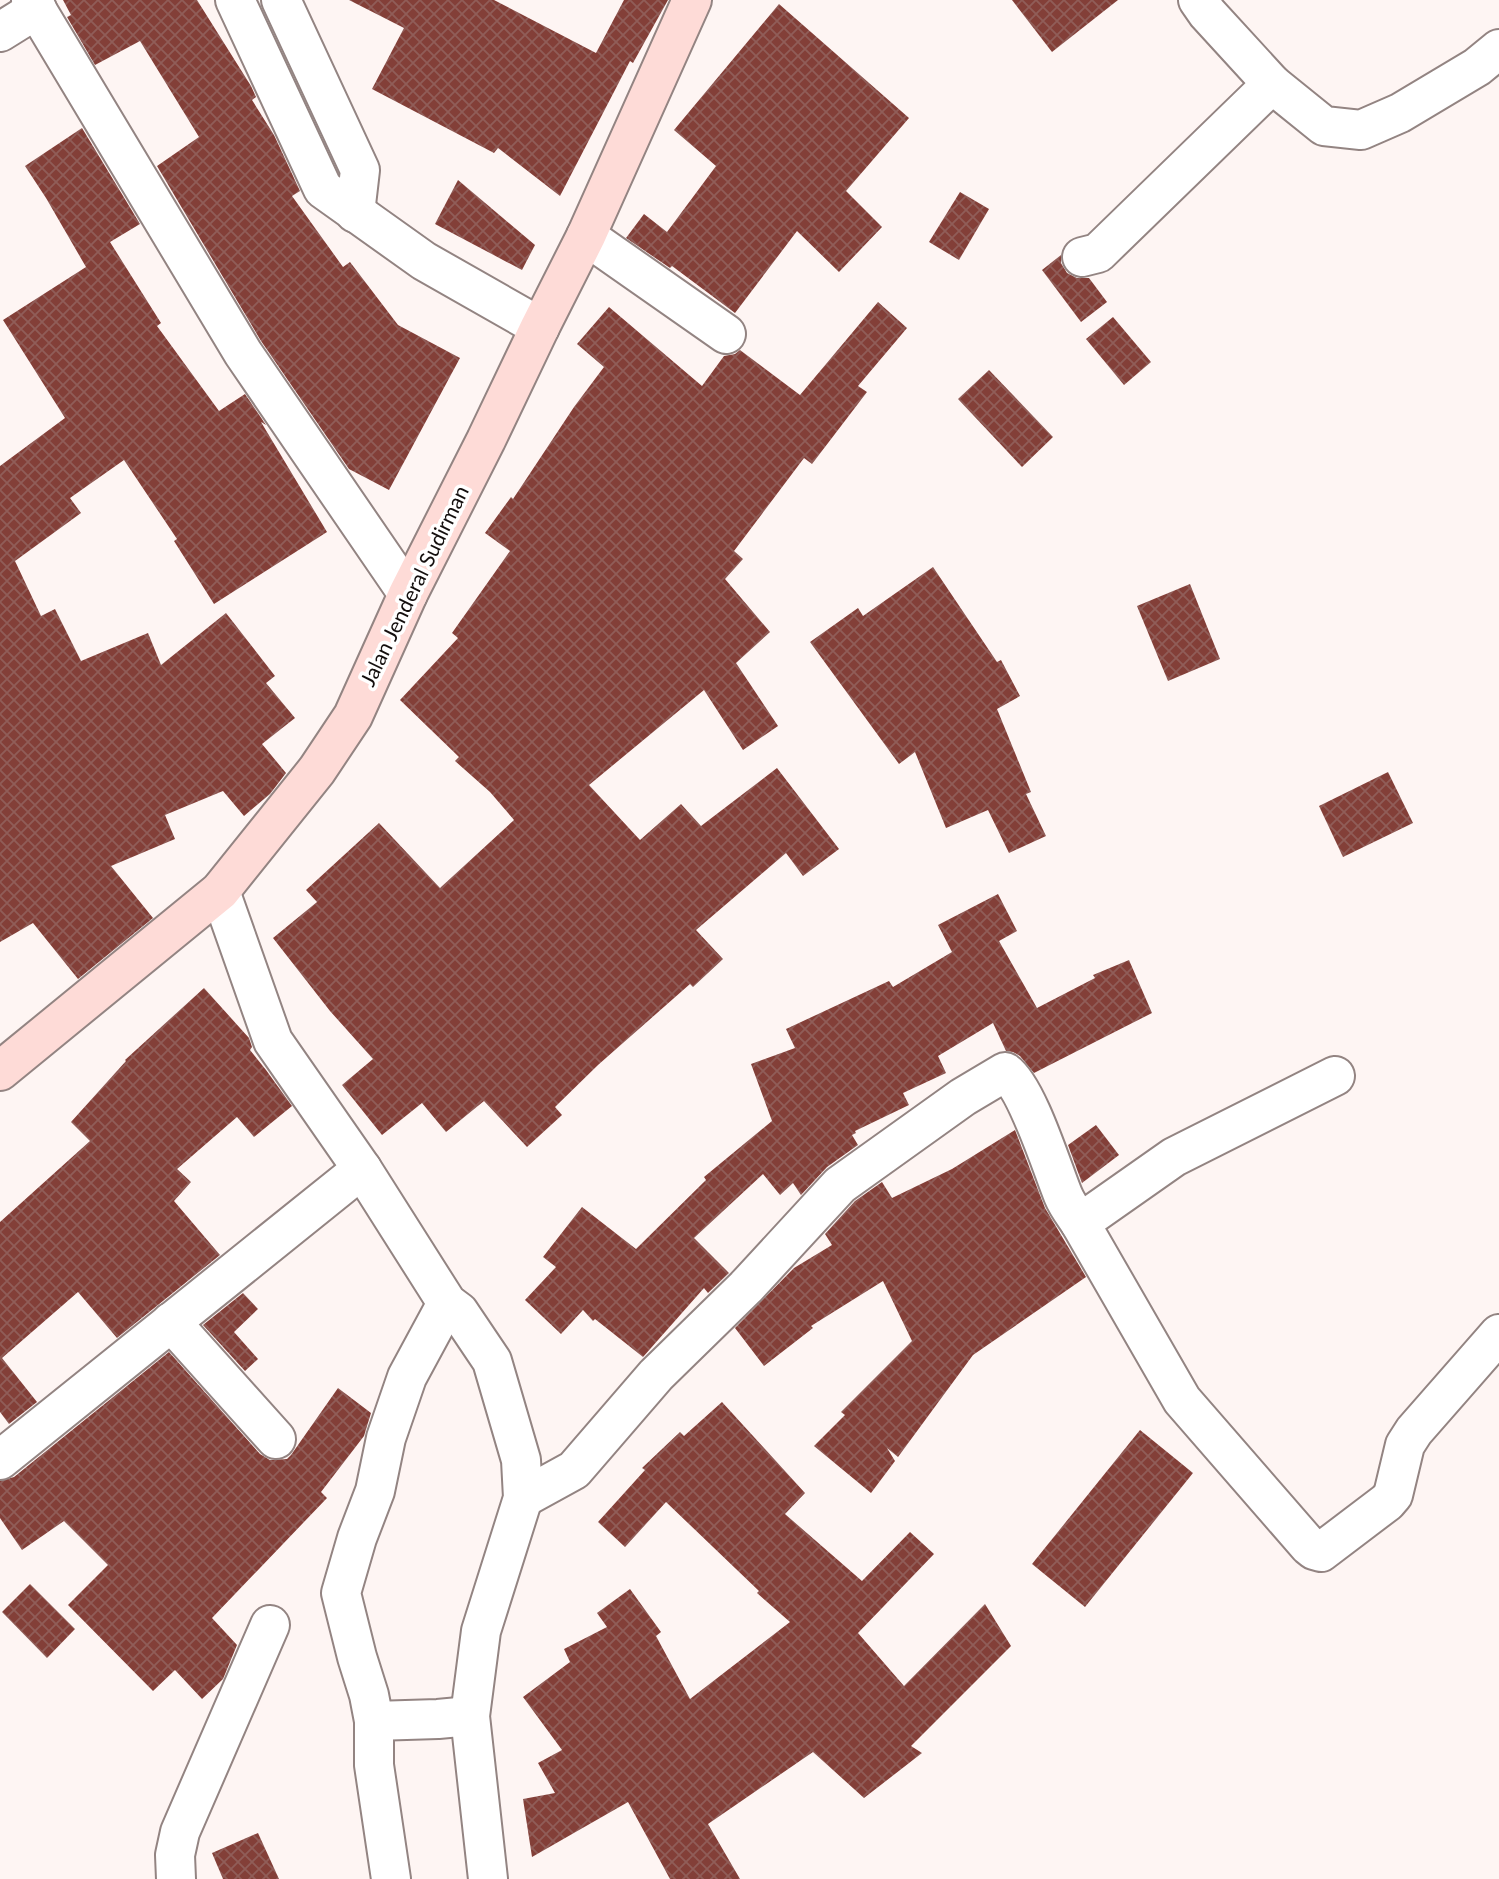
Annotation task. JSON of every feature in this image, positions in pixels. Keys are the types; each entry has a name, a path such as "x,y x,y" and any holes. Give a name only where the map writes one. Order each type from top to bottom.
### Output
{"main road":[{"name":"Jalan Jenderal Sudirman","path":"0,1071 220,891 317,770 353,716 408,594 586,236 692,0"}],"street":[{"path":"235,0 323,189 424,261 540,327"},
{"path":"281,0 360,170 355,213"},
{"path":"1198,0 1272,84 1324,126 1361,130 1401,113 1477,67 1499,49"},
{"path":"0,32 34,5 243,353 408,594"},
{"path":"1082,257 1098,253 1272,84"},
{"path":"586,236 726,334"},
{"path":"220,891 273,1041 362,1169 453,1308 492,1361 521,1460 523,1498 454,1717 488,1879"},
{"path":"523,1498 574,1470 656,1375 746,1287 840,1185 962,1097 1005,1072 1012,1078 1030,1110 1065,1199 1182,1400 1314,1550 1321,1552 1393,1495 1405,1445 1414,1431 1499,1334"},
{"path":"1080,1223 1174,1157 1335,1076"},
{"path":"0,1461 362,1169"},
{"path":"391,1879 374,1765 384,1721 369,1695 341,1593 357,1538 375,1491 386,1438 407,1377 453,1308"},
{"path":"171,1322 276,1439"},
{"path":"176,1879 175,1855 180,1832 270,1625"},
{"path":"384,1721 454,1717"}],"building":[{"path":"63,0 197,0 251,86 256,97 252,100 274,135 300,191 292,196 343,267 350,262 398,325 460,358 389,490 349,469 261,341 157,166 199,137 140,41 95,65 67,17 71,15"},
{"path":"349,0 494,0 596,53 624,0 668,0 633,63 630,61 560,196 498,148 494,153 372,89 404,28"},
{"path":"1012,0 1118,0 1052,52"},
{"path":"779,4 909,118 846,191 882,227 839,272 797,231 735,313 672,266 670,268 626,238 644,214 667,232 716,166 674,130"},
{"path":"82,128 140,224 110,242 161,323 157,326 219,411 245,394 266,425 261,422 327,532 214,604 174,541 177,539 124,460 70,498 81,513 15,561 41,616 55,609 81,661 148,633 161,665 226,613 275,676 266,683 295,718 262,744 286,773 270,794 244,816 223,791 165,815 175,839 111,866 153,918 78,979 33,923 0,942 0,466 65,418 3,320 86,267 25,166"},
{"path":"458,180 535,245 522,270 435,224"},
{"path":"960,192 989,209 959,260 929,242"},
{"path":"1061,255 1061,263 1067,273 1077,278 1089,278 1107,302 1081,322 1042,270"},
{"path":"878,302 907,328 858,386 867,392 812,464 804,458 734,551 743,559 725,579 770,632 736,663 778,726 743,750 704,690 589,785 640,840 681,804 701,826 777,768 839,849 803,876 786,853 696,930 723,959 693,987 690,984 598,1065 555,1107 562,1115 527,1147 484,1101 446,1132 422,1103 382,1135 342,1085 373,1059 330,1011 273,938 317,902 306,890 379,823 440,888 514,820 490,792 455,761 459,757 400,700 458,638 452,633 510,551 485,533 511,497 513,499 604,367 577,344 609,307 702,386 724,356 740,350 800,395"},
{"path":"1113,317 1151,362 1124,385 1086,339"},
{"path":"989,370 1053,437 1022,467 958,399"},
{"path":"933,567 997,662 1001,660 1020,696 997,709 1031,792 1026,794 1046,836 1009,853 988,810 946,828 915,752 899,764 810,642 858,608 863,616"},
{"path":"1190,584 1220,659 1168,681 1137,606"},
{"path":"1388,772 1413,823 1343,857 1319,806"},
{"path":"998,894 1017,931 999,941 1037,1008 1095,978 1093,975 1129,960 1152,1013 1034,1073 1020,1056 1006,1051 993,1023 938,1056 946,1073 903,1093 909,1105 855,1131 852,1135 858,1145 827,1167 801,1195 793,1183 780,1195 763,1174 694,1238 729,1273 708,1293 704,1288 643,1357 595,1319 593,1321 583,1310 561,1334 525,1300 556,1267 543,1257 582,1207 636,1249 706,1180 704,1177 772,1121 751,1064 795,1048 786,1029 889,981 893,987 952,952 938,925"},
{"path":"204,988 249,1038 252,1047 250,1050 292,1106 254,1137 237,1117 177,1169 191,1182 174,1201 220,1255 117,1338 78,1292 2,1358 37,1402 9,1424 0,1412 0,1222 90,1141 71,1122 125,1060"},
{"path":"1096,1125 1119,1155 1082,1183 1068,1145"},
{"path":"1015,1130 1045,1208 1086,1277 973,1355 898,1457 887,1448 895,1461 871,1493 814,1446 845,1415 841,1412 912,1341 883,1281 811,1326 813,1328 764,1366 735,1328 794,1268 832,1245 825,1234 855,1201 882,1182 892,1198 952,1169"},
{"path":"243,1293 258,1309 234,1332 258,1359 245,1371 203,1325"},
{"path":"169,1352 260,1454 270,1460 287,1459 291,1455 338,1388 371,1413 364,1436 321,1492 327,1498 212,1618 237,1645 223,1679 202,1699 175,1670 153,1691 68,1605 108,1565 64,1521 22,1550 0,1518 0,1481 14,1477"},
{"path":"722,1402 805,1493 785,1514 862,1581 910,1532 934,1554 858,1633 904,1686 985,1604 1011,1646 911,1746 922,1753 864,1798 813,1752 708,1824 740,1879 670,1879 628,1802 532,1857 523,1799 555,1793 538,1763 562,1750 523,1697 570,1662 564,1649 607,1627 597,1613 630,1589 661,1632 656,1636 690,1699 790,1622 757,1593 759,1591 666,1502 625,1547 598,1522 645,1470 642,1468 680,1432 684,1436"},
{"path":"1140,1430 1193,1473 1085,1607 1032,1564"},
{"path":"30,1584 75,1629 47,1658 2,1612"},
{"path":"258,1833 279,1879 223,1879 212,1853"}]}
